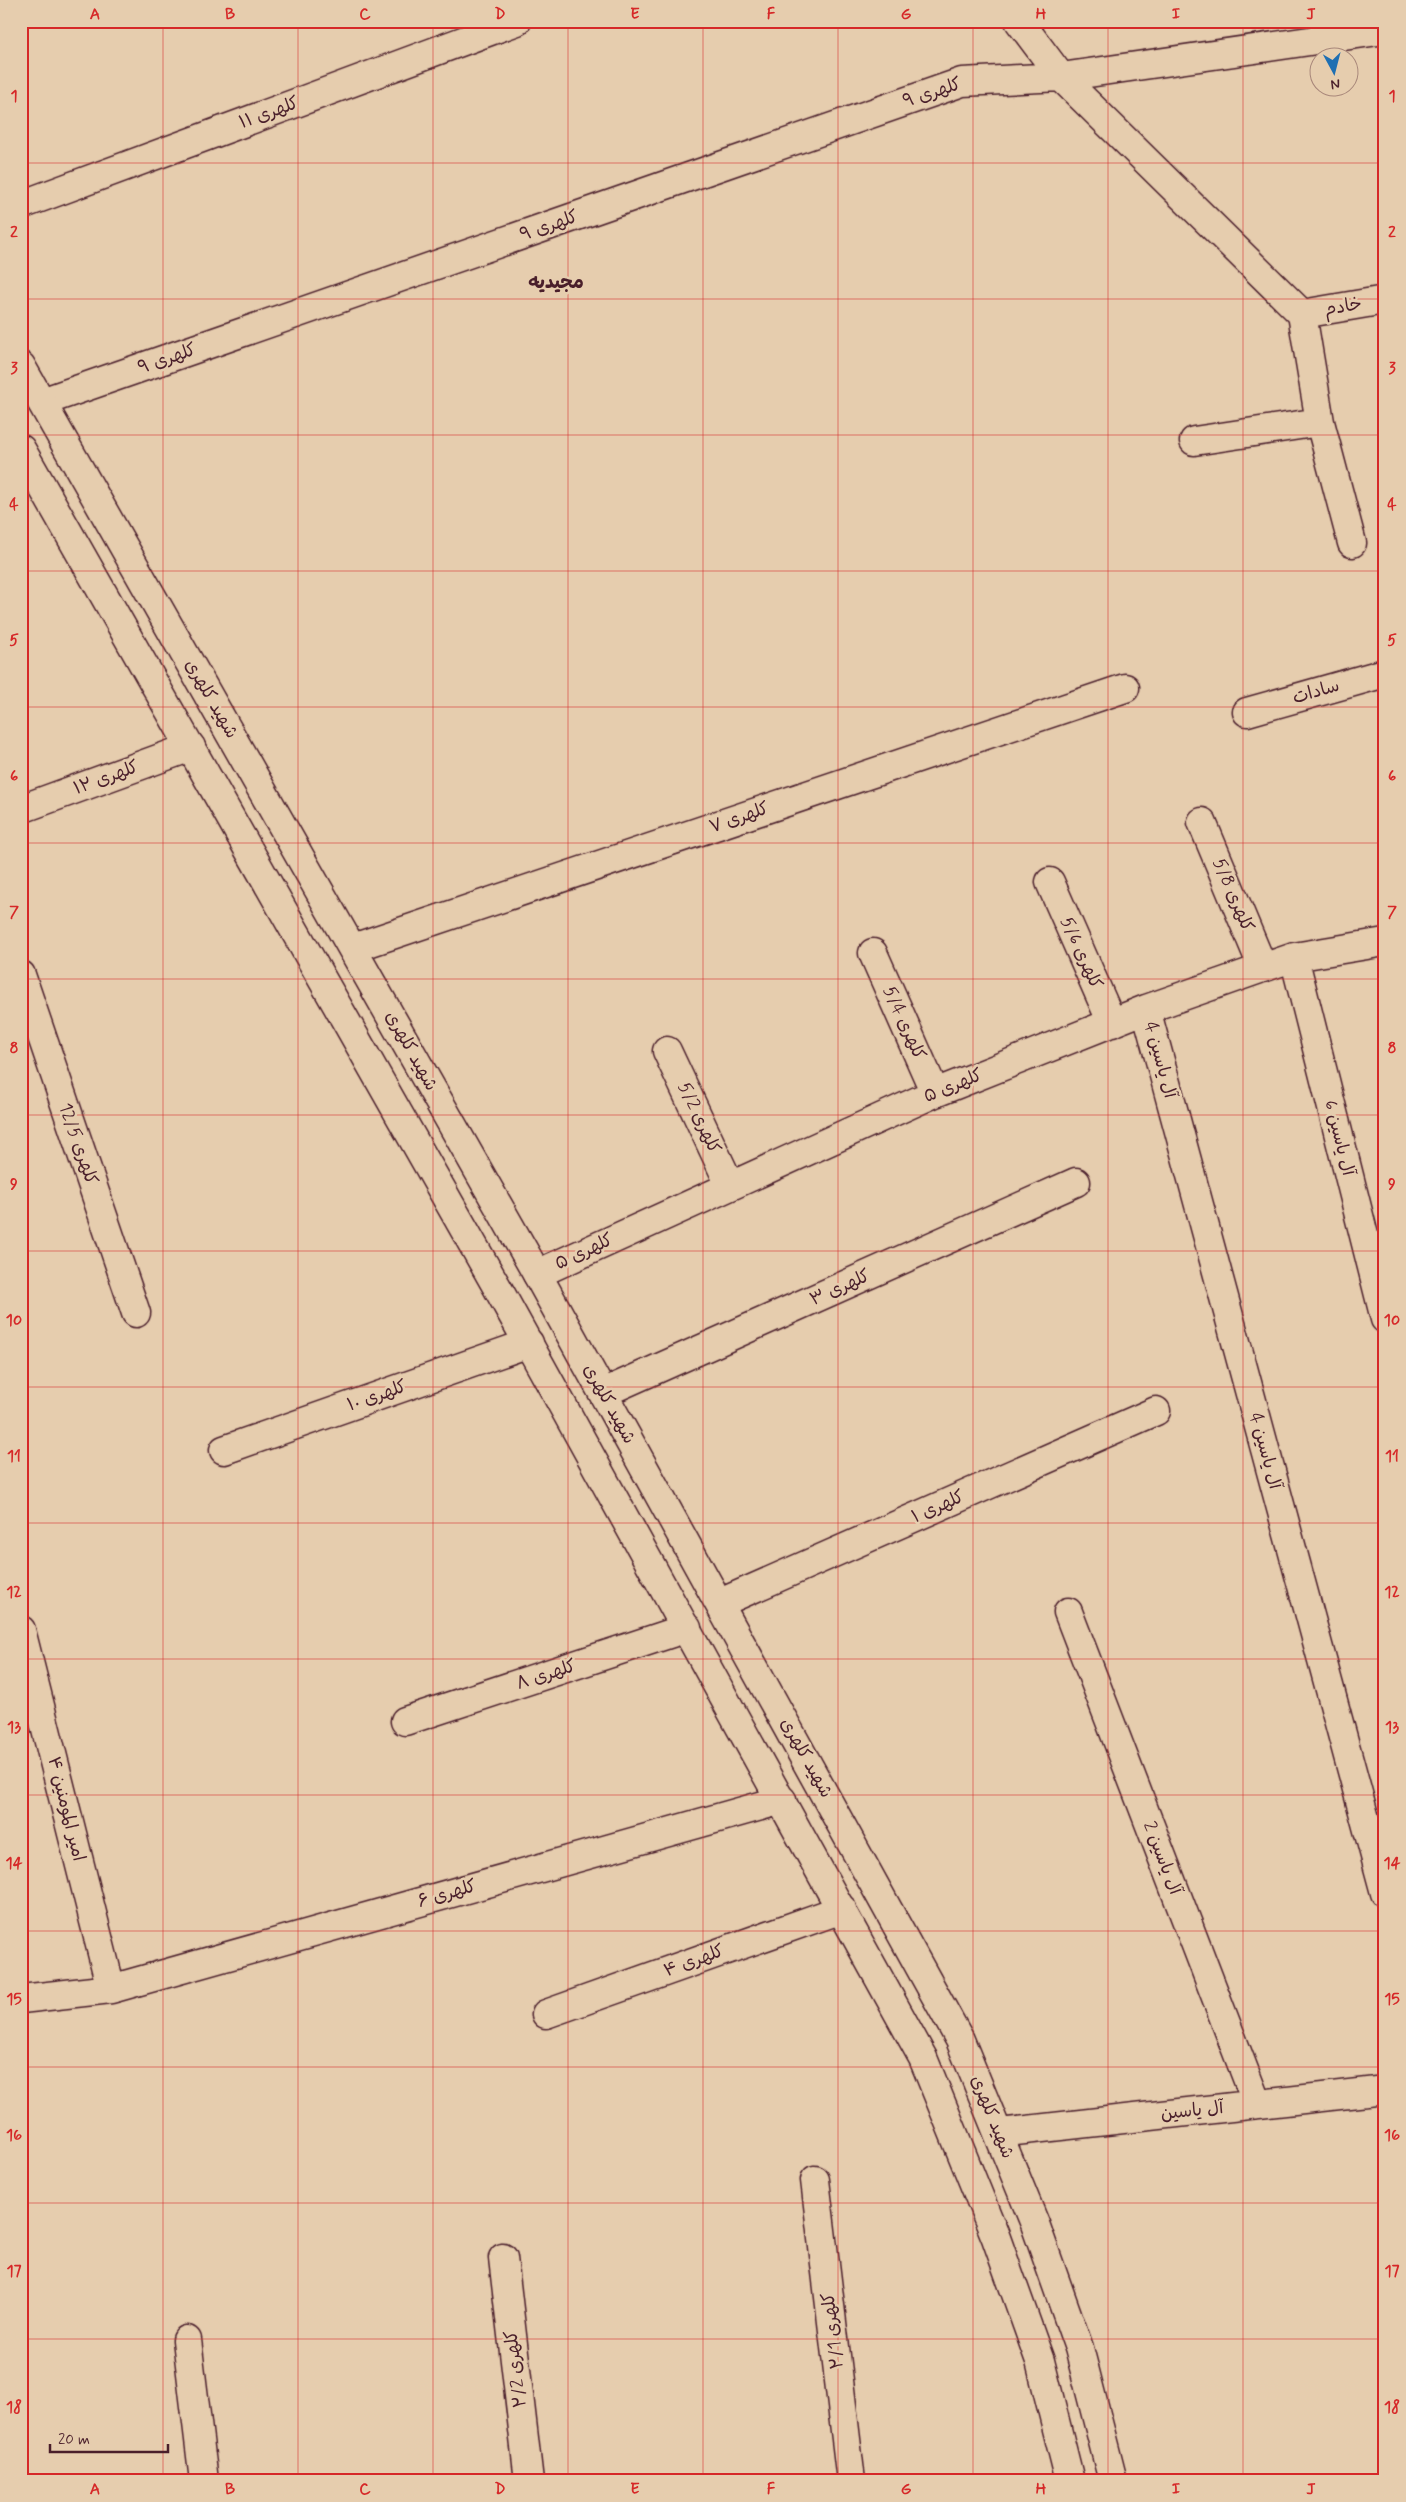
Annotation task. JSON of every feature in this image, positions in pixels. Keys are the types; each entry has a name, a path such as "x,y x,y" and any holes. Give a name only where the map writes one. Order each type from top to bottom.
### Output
{"street":[{"name":"کلهری ۱۱","path":"21,205 517,21"},
{"path":"1019,21 1061,77 1302,314 1320,422 1352,543"},
{"name":"کلهری ۹","path":"42,402 962,82 1061,77 1385,30"},
{"name":"خادم","path":"1302,314 1385,300"},
{"name":"شهید کلهری","path":"21,366 604,1393 956,2032 1035,2224 1079,2348 1113,2481"},
{"path":"1194,441 1320,422"},
{"path":"21,449 529,1343 923,2058 996,2238 1040,2360 1070,2481"},
{"name":"سادات","path":"1247,712 1385,673"},
{"name":"کلهری ۷","path":"353,948 1125,688"},
{"name":"کلهری ۱۲","path":"21,809 191,747"},
{"name":"کلهری 5/8","path":"1202,822 1263,968"},
{"name":"کلهری 5/6","path":"1050,882 1112,1024"},
{"name":"کلهری ۵","path":"537,1274 935,1093 1146,1009 1294,957 1385,942"},
{"name":"کلهری 5/4","path":"873,953 935,1093"},
{"name":"آل یاسین 6","path":"1294,957 1385,1319"},
{"name":"کلهری 12/5","path":"21,975 136,1313"},
{"name":"آل یاسین 4","path":"1146,1009 1385,1892"},
{"name":"کلهری 5/2","path":"667,1051 730,1185"},
{"name":"کلهری ۳","path":"604,1393 1076,1182"},
{"name":"کلهری ۱۰","path":"224,1450 529,1343"},
{"name":"کلهری ۱","path":"720,1603 1156,1411"},
{"name":"آل یاسین 2","path":"1068,1612 1257,2104"},
{"name":"کلهری ۸","path":"405,1721 687,1628"},
{"name":"امیر المومنین ۴","path":"21,1630 111,1989"},
{"name":"کلهری ۶","path":"21,1999 111,1989 782,1800"},
{"name":"کلهری ۴","path":"546,2014 842,1909"},
{"name":"آل یاسین","path":"960,2148 999,2133 1385,2090"},
{"name":"کلهری ۲/1","path":"816,2180 852,2481"},
{"name":"کلهری ۲/2","path":"503,2258 530,2481"},
{"path":"187,2340 204,2481"}],"district":[{"name":"مجیدیه","path":"556,282"}]}
